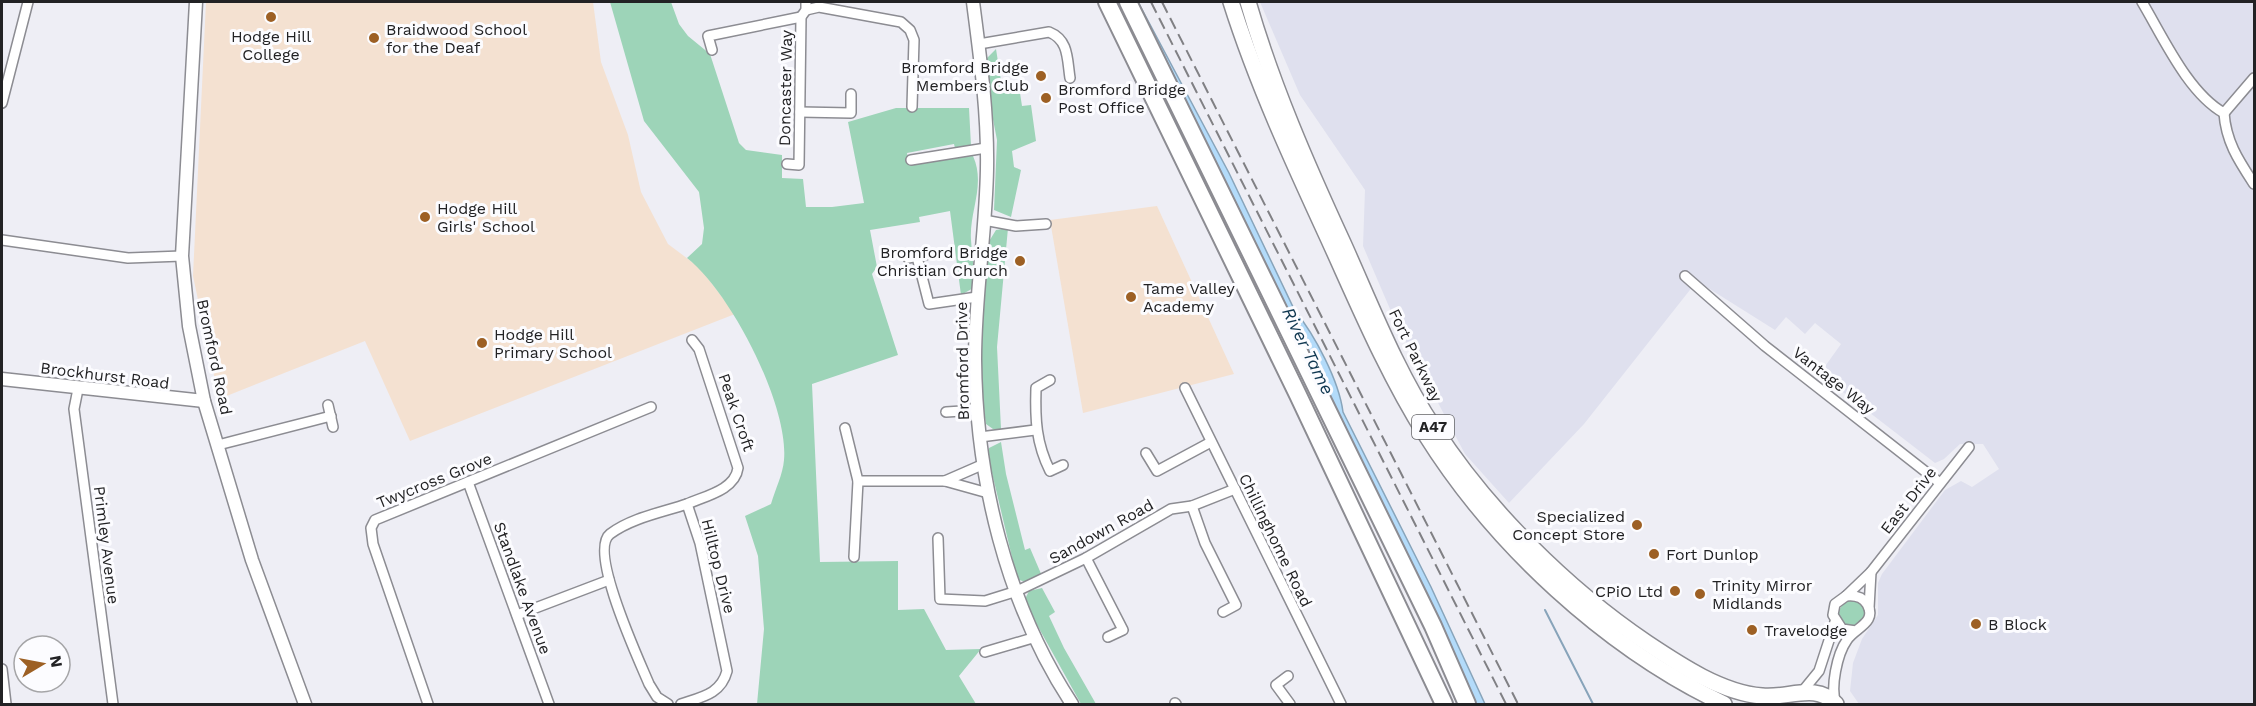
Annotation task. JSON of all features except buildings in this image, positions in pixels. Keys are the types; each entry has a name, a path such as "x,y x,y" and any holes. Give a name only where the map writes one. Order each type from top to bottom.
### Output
{"highway":[{"path":"1107,2 1298,395 1444,705"},
{"path":"1128,2 1433,626 1467,705"}],"main road":[{"name":"Fort Parkway","path":"1231,2 1244,43 1277,124 1379,350 1413,413 1448,469 1474,504 1521,555 1566,597 1640,655 1724,705"},
{"name":"Fort Parkway","path":"1248,2 1266,59 1309,169 1411,388 1434,428 1457,461 1535,549 1577,589 1646,642 1689,669 1742,693 1792,698 1818,692 1836,705"}],"street":[{"path":"2,103 26,2"},
{"name":"Bromford Road","path":"196,2 182,256 189,327 204,401 252,560 305,705"},
{"name":"Bromford Drive","path":"973,2 979,44 986,148 975,359 980,437 988,494 1000,543 1017,591 1036,637 1072,705"},
{"path":"2142,2 2191,82 2209,105 2224,113"},
{"path":"712,50 708,36 819,7 901,22 910,30 914,40 912,107"},
{"name":"Doncaster Way","path":"787,164 799,165 804,10"},
{"path":"979,44 1049,33 1058,36 1064,44 1070,78"},
{"path":"2254,78 2224,113 2225,132 2254,184"},
{"path":"800,112 850,112 851,94"},
{"path":"911,160 986,148"},
{"path":"984,220 1016,225 1046,224"},
{"path":"2,240 128,258 182,256"},
{"path":"917,257 929,304 977,297"},
{"name":"Vantage Way","path":"1685,276 1709,299 1940,483"},
{"name":"Peak Croft","path":"687,504 727,486 735,479 738,468 699,349 692,340"},
{"name":"Brockhurst Road","path":"2,379 204,401"},
{"path":"1050,380 1036,388 1035,430 1041,454 1050,471 1063,465"},
{"name":"Chillinghome Road","path":"1185,388 1338,704"},
{"name":"Primley Avenue","path":"78,389 74,409 113,705"},
{"path":"328,405 333,427"},
{"name":"Twycross Grove","path":"428,705 373,544 371,528 375,520 651,407"},
{"path":"946,412 978,410"},
{"path":"218,445 331,416"},
{"path":"845,428 858,481 854,557"},
{"path":"980,437 1035,430"},
{"path":"1146,453 1157,471 1211,442"},
{"name":"East Drive","path":"1846,596 1871,572 1970,447"},
{"path":"945,481 984,464"},
{"path":"858,481 945,481 988,494"},
{"name":"Standlake Avenue","path":"468,482 549,705"},
{"name":"Sandown Road","path":"938,537 940,599 985,601 1017,591 1086,558 1172,509 1192,506 1235,489"},
{"name":"Hilltop Drive","path":"668,705 657,697 649,684 609,580 603,557 604,543 609,534 687,504 700,543 727,671 724,682 716,692 681,705"},
{"path":"1192,506 1205,543 1236,605 1222,612"},
{"path":"1086,558 1123,630 1108,636"},
{"path":"1836,705 1834,687 1846,640 1866,623 1871,572"},
{"path":"517,615 609,580"},
{"path":"1856,631 1846,631 1836,622 1833,615 1835,604 1846,596 1861,598 1869,610"},
{"path":"1792,698 1813,681 1822,665 1836,622"},
{"path":"985,652 1036,637"},
{"path":"2,669 6,705"},
{"path":"1288,676 1276,685 1290,705"}],"shaded area":[{"name":"Hodge Hill Girls' School","path":"206,2 593,2 601,62 628,135 641,192 668,244 700,268 735,314 410,441 365,341 219,399 193,276"},
{"path":"1260,2 2254,2 2254,704 1859,704 1850,691 1853,663 1862,639 1878,615 1878,583 1882,574 1945,490 1961,481 1972,487 1999,469 1983,444 1960,444 1944,459 1935,463 1826,379 1826,365 1841,344 1815,323 1805,334 1786,317 1775,330 1697,281 1584,424 1509,503 1465,454 1396,323 1363,246 1365,190 1300,95"},
{"name":"Tame Valley Academy","path":"1157,206 1234,374 1083,413 1050,220"}],"green space":[{"path":"610,2 671,2 679,24 688,36 710,54 739,143 746,150 782,155 782,178 803,179 806,207 864,203 848,122 896,108 969,108 971,146 955,148 954,144 907,153 909,162 973,156 978,177 971,229 975,287 961,295 950,211 919,217 920,222 870,230 877,267 872,274 898,355 812,384 820,562 898,561 898,610 924,609 946,650 981,649 959,676 976,704 757,704 764,629 758,556 745,516 771,504 784,460 783,437 777,410 754,351 721,296 704,274 687,258 702,244 704,228 699,192 644,121"},
{"path":"996,49 1002,87 1020,93 1022,106 1031,105 1036,141 1012,151 1014,167 1021,170 1011,217 994,210 997,140 991,109 987,58"},
{"path":"1008,228 997,347 1001,429 993,429 986,424 981,379 988,243 996,230"},
{"path":"1001,442 1006,474 1025,550 1030,548 1042,576 1026,582 1019,580 1016,574 988,456 989,448"},
{"path":"1042,588 1055,612 1049,616 1064,648 1096,704 1081,704 1026,605 1025,599 1029,591"},
{"path":"1852,601 1861,605 1865,614 1861,623 1852,627 1843,623 1839,614 1843,605"}],"water":[{"name":"River Tame","path":"1126,2 1138,2 1229,173 1295,311 1325,359 1337,387 1343,412 1431,587 1485,704 1463,704"}],"waterway":[{"path":"1545,610 1593,704"}],"railway":[{"path":"1151,2 1506,704"},
{"path":"1162,2 1518,704"}],"place":[{"name":"Hodge Hill College","path":"271,17"},
{"name":"Braidwood School for the Deaf","path":"374,38"},
{"name":"Bromford Bridge Members Club","path":"1041,76"},
{"name":"Bromford Bridge Post Office","path":"1046,98"},
{"name":"Hodge Hill Girls' School","path":"425,217"},
{"name":"Bromford Bridge Christian Church","path":"1020,261"},
{"name":"Tame Valley Academy","path":"1131,297"},
{"name":"Hodge Hill Primary School","path":"482,343"},
{"name":"Specialized Concept Store","path":"1637,525"},
{"name":"Fort Dunlop","path":"1654,554"},
{"name":"CPiO Ltd","path":"1675,591"},
{"name":"Trinity Mirror Midlands","path":"1700,594"},
{"name":"B Block","path":"1976,624"},
{"name":"Travelodge","path":"1752,630"}]}
